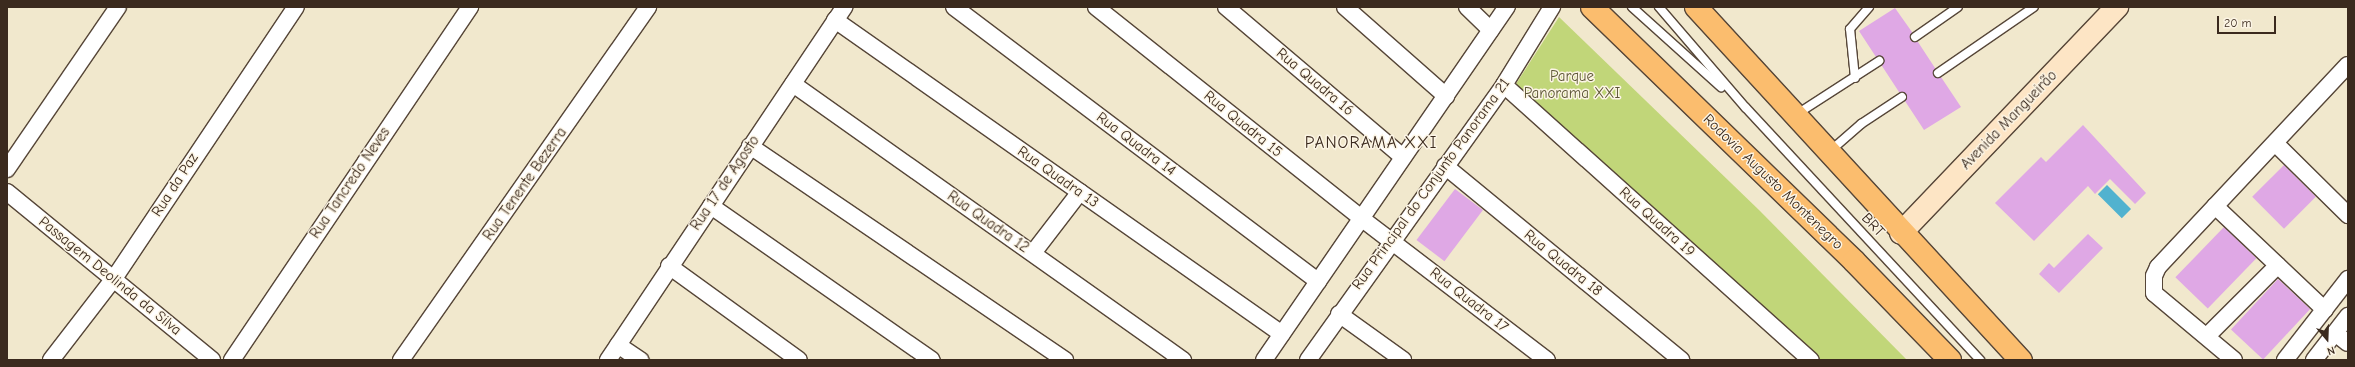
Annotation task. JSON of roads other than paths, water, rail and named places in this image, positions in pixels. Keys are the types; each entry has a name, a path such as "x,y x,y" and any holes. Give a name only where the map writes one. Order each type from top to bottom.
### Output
{"main road":[{"name":"Rodovia Augusto Montenegro","path":"1592,7 1854,261 1950,360"},
{"path":"1696,7 1827,153 2021,360"}],"street":[{"path":"7,169 118,7"},
{"name":"Rua da Paz","path":"51,360 115,277 296,7"},
{"name":"Rua Tancredo Neves","path":"232,360 470,7"},
{"name":"Rua Tenente Bezerra","path":"401,360 648,7"},
{"name":"Rua Quadra 14","path":"954,7 1318,281"},
{"name":"Rua Quadra 15","path":"1096,7 1361,218 1391,240"},
{"name":"Rua Quadra 16","path":"1226,7 1403,157"},
{"path":"1345,7 1446,96"},
{"path":"1466,7 1491,30"},
{"path":"1264,360 1507,7"},
{"name":"Rua Principal do Conjunto Panorama 21","path":"1308,360 1391,240 1504,85 1552,7"},
{"name":"Avenida Mangueirão","path":"1901,233 2117,7"},
{"name":"Rua 17 de Agosto","path":"608,360 669,266 840,14"},
{"name":"Rua Quadra 13","path":"840,14 1080,192 1282,334"},
{"path":"2234,360 2154,293 2158,267 2348,65"},
{"name":"Rua Quadra 12","path":"793,84 1183,360"},
{"name":"Rua Quadra 19","path":"1504,85 1811,360"},
{"path":"2275,143 2348,215"},
{"path":"750,146 1066,360"},
{"name":"Rua Quadra 18","path":"1445,166 1681,360"},
{"name":"Passagem Deolinda da Silva","path":"7,192 115,277 212,360"},
{"path":"1033,253 1080,192"},
{"path":"710,206 932,360"},
{"path":"2215,206 2325,310"},
{"name":"Rua Quadra 17","path":"1391,240 1547,360"},
{"path":"2206,336 2278,265"},
{"path":"669,266 799,360"},
{"path":"2285,360 2348,280"},
{"path":"1339,314 1403,360"},
{"path":"2314,360 2348,316"},
{"path":"2335,333 2348,343"},
{"path":"618,345 640,360"}],"lane":[{"path":"1632,7 1746,108"},
{"path":"1659,7 1746,108"},
{"path":"1854,78 1850,29 1869,7"},
{"path":"1915,37 1958,7"},
{"path":"1938,73 2034,7"},
{"path":"1795,116 1879,62"},
{"path":"1827,153 1861,124 1902,97"},
{"name":"BRT","path":"1746,108 1980,360"}],"water":[{"path":"2107,185 2131,209 2122,218 2098,194"}],"district":[{"name":"PANORAMA XXI","path":"1371,143"}],"park label":[{"name":"Parque Panorama XXI","path":"1572,84"}]}
